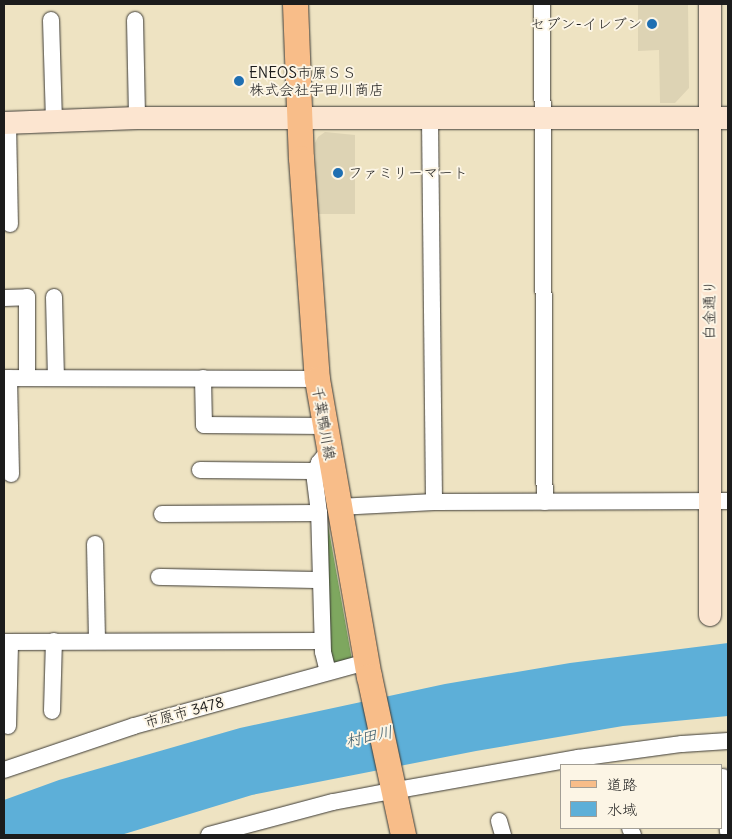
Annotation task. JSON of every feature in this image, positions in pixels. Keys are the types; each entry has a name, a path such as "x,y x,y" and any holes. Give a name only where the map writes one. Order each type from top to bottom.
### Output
{"main road":[{"name":"千葉鴨川線","path":"294,4 316,379 324,448 328,510 368,669 403,835"}],"street":[{"path":"542,4 545,502"},
{"name":"白金通り","path":"710,4 719,118 719,501 710,615"},
{"path":"51,20 54,121"},
{"path":"135,20 137,118"},
{"path":"10,224 6,123 137,118 430,120 719,118"},
{"path":"430,120 434,502"},
{"path":"4,298 27,296 27,378"},
{"path":"54,297 56,378"},
{"path":"11,474 6,378 316,379"},
{"path":"200,470 311,471 324,448 204,425 204,378"},
{"path":"162,514 328,510 434,502 719,501"},
{"path":"328,510 320,580 322,641 328,672"},
{"path":"95,544 97,641"},
{"path":"159,577 320,580"},
{"path":"8,726 7,642 322,641"},
{"path":"52,711 54,642"},
{"name":"市原市 3478","path":"4,770 134,726 328,672 368,669"},
{"path":"209,835 392,788 578,758 682,744 728,741"},
{"path":"723,777 728,832"}],"shaded area":[{"path":"638,4 688,4 689,88 675,103 660,103 659,50 638,51"},
{"path":"325,132 355,135 355,214 317,214 315,143 318,137"}],"green space":[{"path":"328,525 352,660 337,664 333,661 330,649 331,643 327,624"}],"water":[{"name":"村田川","path":"728,643 728,716 623,726 476,751 252,795 121,835 4,835 4,800 59,780 240,728 445,684 570,663"}],"place":[{"name":"セブン-イレブン","path":"652,24"},
{"name":"ENEOS市原ＳＳ 株式会社宇田川商店","path":"239,81"},
{"name":"ファミリーマート","path":"338,173"}]}
